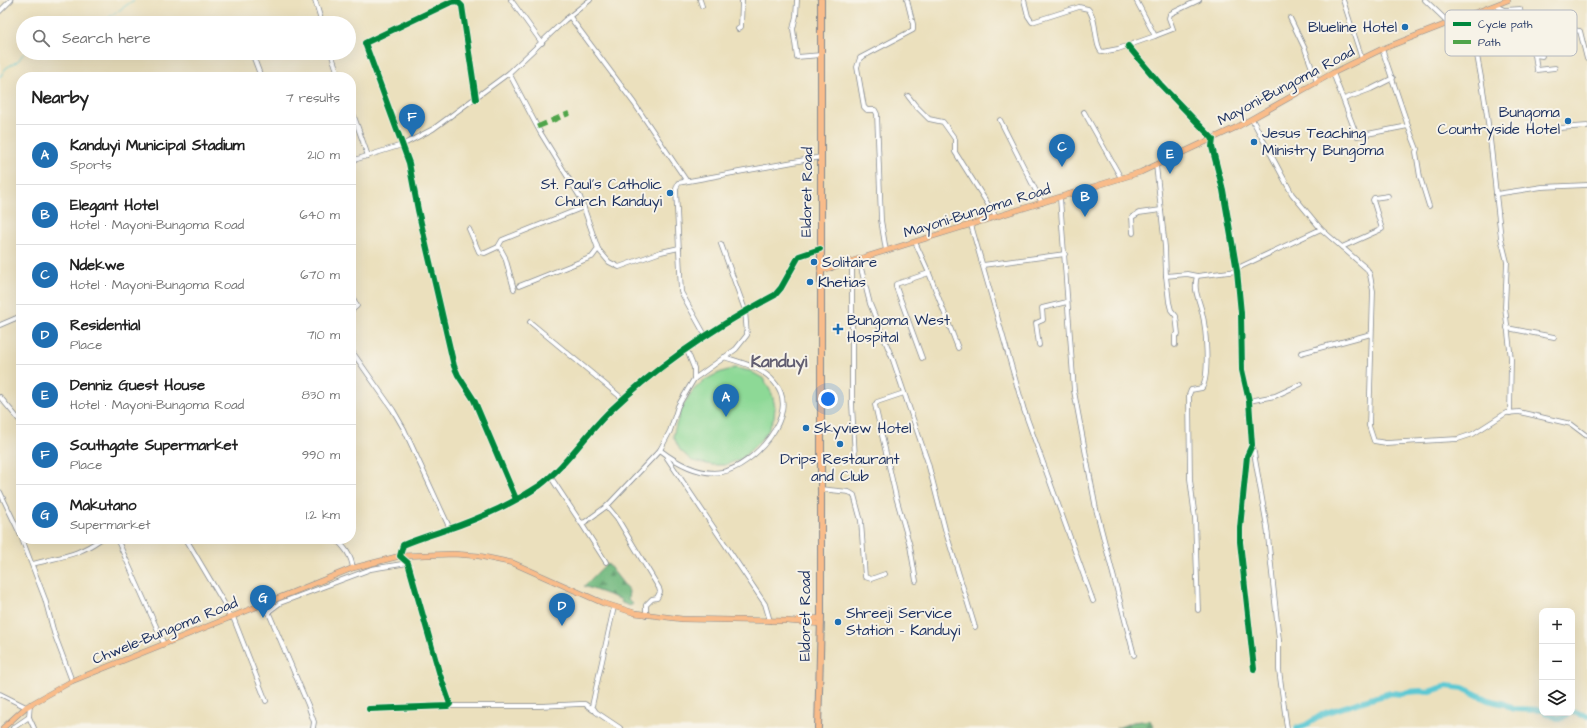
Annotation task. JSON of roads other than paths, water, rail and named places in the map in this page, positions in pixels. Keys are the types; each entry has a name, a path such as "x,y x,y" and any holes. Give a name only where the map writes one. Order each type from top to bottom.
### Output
{"highway":[{"name":"Eldoret Road","path":"817,728 820,621 821,0"},
{"path":"820,260 824,265 831,268"}],"main road":[{"name":"Mayoni-Bungoma Road","path":"1485,10 1508,0"},
{"name":"Mayoni-Bungoma Road","path":"845,264 1060,198 1156,165 1252,119 1333,73 1382,49 1445,24"},
{"path":"820,273 845,264"},
{"path":"820,273 845,264"},
{"name":"Chwele-Bungoma Road","path":"3,728 28,706 72,681 353,568 400,556 454,554 501,560 614,607 646,615 703,620 820,621"}],"street":[{"path":"0,11 11,0"},
{"path":"315,0 320,16"},
{"path":"511,0 542,43"},
{"path":"356,160 402,145 433,129 509,73 590,0"},
{"path":"700,0 702,6"},
{"path":"738,29 741,27 742,0"},
{"path":"797,0 793,29 797,57 821,55"},
{"path":"886,251 882,220 877,114 875,110 867,110 864,107 857,67 860,58 913,30 907,0"},
{"path":"1024,0 1028,16 1032,22 1079,7 1086,7 1094,18 1100,50 1105,52 1128,46 1173,29 1169,18 1170,14 1199,0"},
{"path":"1136,0 1155,36"},
{"path":"1343,0 1362,59"},
{"path":"1425,0 1445,20"},
{"path":"476,98 463,13 460,3 457,1 453,1 366,42 365,46 413,179 418,210 454,366 474,400 516,499"},
{"path":"1496,6 1504,10 1520,10"},
{"path":"570,17 634,103 686,180"},
{"path":"1290,18 1305,49 1317,82"},
{"path":"1577,31 1580,31 1587,59"},
{"path":"1128,46 1160,84 1213,139 1212,147 1223,190 1237,271 1241,312 1242,370 1248,401 1252,445 1268,527 1279,640 1279,670 1287,728"},
{"path":"1382,49 1417,148 1416,152 1420,177 1429,206"},
{"path":"1478,56 1490,133 1501,238 1507,262 1505,299 1511,359 1510,413"},
{"path":"1542,56 1535,56 1537,70 1554,68"},
{"path":"255,60 260,72"},
{"path":"333,60 337,72"},
{"path":"509,73 540,132 580,197 598,249 609,262 619,267 661,252 679,248"},
{"path":"1333,73 1359,136 1408,126"},
{"path":"1344,99 1371,89 1393,78"},
{"path":"908,96 929,119 943,122 955,139 957,154 996,217"},
{"path":"1084,112 1121,178"},
{"path":"1252,119 1292,194 1321,229 1362,264 1370,275 1373,291 1369,426 1374,440 1386,443 1458,439 1473,434 1501,416 1519,412 1563,421 1578,428 1587,436"},
{"path":"1000,120 1042,203"},
{"path":"356,122 368,156"},
{"path":"1560,128 1587,126"},
{"path":"705,335 681,292 678,183 686,180 821,157"},
{"path":"1156,165 1169,302 1171,310 1176,316 1177,322 1178,334 1175,336 1175,344"},
{"path":"1496,194 1542,187 1587,185"},
{"path":"1342,247 1382,229 1372,200 1374,198 1388,196"},
{"path":"1060,198 1073,384 1096,509 1134,655"},
{"path":"469,228 480,253 485,253 499,246 502,240 584,207"},
{"path":"1133,233 1132,217 1161,210"},
{"path":"972,225 1024,410 1093,601"},
{"path":"1166,276 1187,274 1197,276 1237,271 1240,267 1321,229"},
{"path":"915,242 929,273 958,348"},
{"path":"581,523 607,506 660,450 670,431 678,406 694,379 736,349 747,335 745,310 721,244"},
{"path":"499,246 505,257 514,289"},
{"path":"519,286 592,257 598,249"},
{"path":"448,706 450,704 439,672 408,563 400,556 403,545 450,529 516,499 539,486 599,422 639,384 705,335 745,310 775,294 781,288 799,256 820,249"},
{"path":"983,265 1065,254"},
{"path":"859,260 868,300 893,360 928,463 943,522 975,627"},
{"path":"852,262 852,404 855,457"},
{"path":"922,358 896,284 929,273"},
{"path":"1197,276 1196,295 1203,321 1206,378 1202,388 1191,390 1189,395 1190,479 1195,518 1198,610"},
{"path":"1039,345 1036,323 1043,320 1042,308 1067,302"},
{"path":"0,325 16,318"},
{"path":"530,322 623,399"},
{"path":"1507,328 1554,337"},
{"path":"1301,353 1371,334"},
{"path":"686,348 694,368 694,379"},
{"path":"356,357 393,410 404,429 450,529"},
{"path":"660,450 681,464 705,472 720,473 731,470 743,463 759,450 772,435 783,408 780,389 766,374 754,367 724,358"},
{"path":"1248,401 1275,396 1301,384"},
{"path":"904,394 877,402 875,405 896,497 910,546 916,581"},
{"path":"0,397 16,416"},
{"path":"1252,445 1247,456 1240,528 1248,630 1254,669"},
{"path":"660,450 674,467 745,572 765,604 770,621"},
{"path":"550,476 606,562"},
{"path":"820,489 848,492 854,495 861,521 865,577 871,579 885,574"},
{"path":"0,492 16,526"},
{"path":"607,506 617,518 659,588 660,592 657,598 652,599 646,605 646,615"},
{"path":"24,544 33,564 45,599 54,633 72,681"},
{"path":"33,564 78,553 94,544"},
{"path":"119,544 164,644"},
{"path":"189,544 231,617 266,702"},
{"path":"340,544 351,558 353,568"},
{"path":"268,612 280,603 303,596 371,569 408,563"},
{"path":"300,589 303,596"},
{"path":"265,604 308,705 314,722 313,728"},
{"path":"593,710 592,702 614,607"},
{"path":"0,694 28,706 29,717 34,728"},
{"path":"369,710 448,706 540,706 585,704 620,728"},
{"path":"13,728 29,717"}],"waterway":[{"path":"111,16 134,0"},
{"path":"0,77 6,68 19,60"},
{"path":"1297,728 1306,725 1325,713 1391,693 1402,694 1420,691 1428,692 1447,686 1463,688 1488,700 1505,704 1513,709 1539,710"},
{"path":"1575,713 1587,716"},
{"path":"1553,716 1560,719 1564,716"}],"place":[{"name":"Blueline Hotel","path":"1405,27"},
{"name":"Bungoma Countryside Hotel","path":"1568,121"},
{"name":"Southgate Supermarket","path":"412,137"},
{"name":"Jesus Teaching Ministry Bungoma","path":"1254,142"},
{"name":"Ndekwe","path":"1062,167"},
{"name":"Denniz Guest House","path":"1170,174"},
{"name":"St. Paul's Catholic Church Kanduyi","path":"670,193"},
{"name":"Elegant Hotel","path":"1085,217"},
{"name":"Solitaire","path":"814,262"},
{"name":"Khetias","path":"810,282"},
{"name":"Bungoma West Hospital","path":"838,329"},
{"name":"Kanduyi Municipal Stadium","path":"726,417"},
{"name":"Skyview Hotel","path":"806,428"},
{"name":"Drips Restaurant and Club","path":"840,444"},
{"name":"Makutano","path":"263,618"},
{"name":"Shreeji Service Station - Kanduyi","path":"838,622"},
{"name":"Residential","path":"562,626"}],"district":[{"name":"Kanduyi","path":"779,362"}]}
